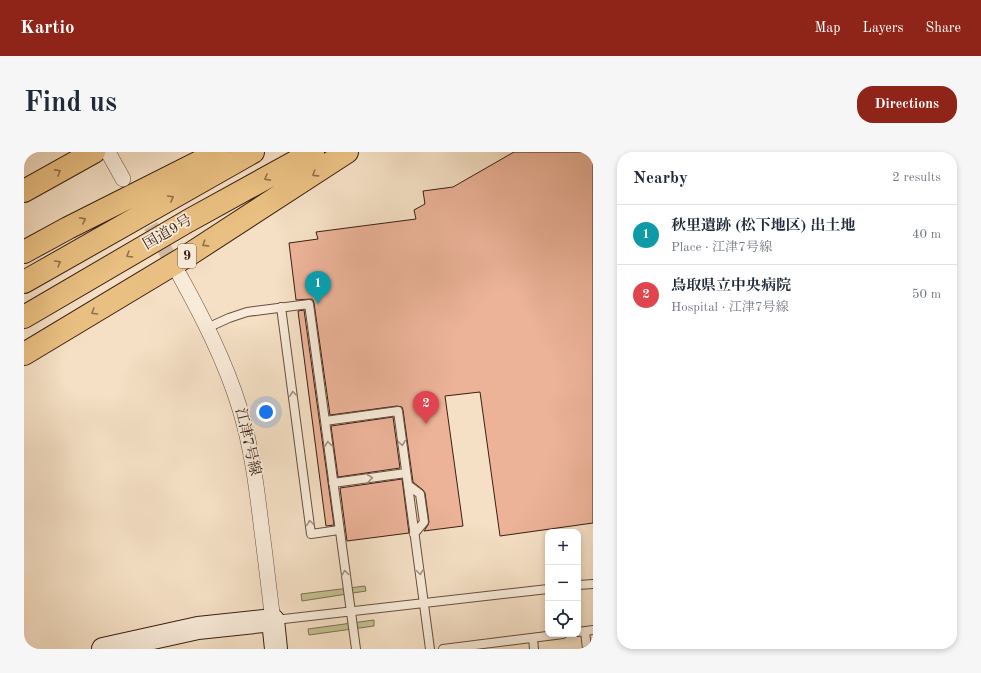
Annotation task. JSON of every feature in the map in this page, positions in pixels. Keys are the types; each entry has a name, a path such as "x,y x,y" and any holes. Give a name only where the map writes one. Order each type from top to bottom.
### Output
{"main road":[{"path":"24,191 94,152"},
{"path":"24,252 68,228 219,152"},
{"name":"国道9号","path":"24,282 253,152"},
{"name":"国道9号","path":"24,317 188,221 313,152"},
{"name":"9","path":"24,354 187,256 347,152"}],"street":[{"path":"108,152 123,179"},
{"name":"江津7号線","path":"180,276 207,328 228,374 248,440 259,503 273,620"},
{"path":"103,649 198,628 273,620 276,649"}],"lane":[{"path":"207,328 238,315 281,307 309,304 356,649"},
{"path":"281,307 311,534 339,530"},
{"path":"325,421 398,411 430,649"},
{"path":"333,483 406,473"},
{"path":"581,585 593,578"},
{"path":"581,585 593,584"},
{"path":"273,620 545,589"},
{"path":"585,631 587,649"},
{"path":"443,649 482,647 545,636"},
{"path":"533,638 534,649"}],"shaded area":[{"path":"365,586 366,591 302,601 301,594"},
{"path":"374,620 374,626 309,635 308,629"}],"building":[{"path":"514,152 593,152 593,523 500,536 480,392 445,396 463,526 424,531 429,522 425,493 413,482 402,407 397,406 330,415 314,303 311,299 296,300 289,243 318,239 316,232 416,219 414,210 425,204 423,191 453,187"},
{"path":"304,310 334,525 326,526 298,311"},
{"path":"393,417 400,468 338,477 331,426"},
{"path":"402,479 409,533 347,541 340,488"}],"tunnel":[{"path":"139,206 178,272"}],"place":[{"name":"秋里遺跡 (松下地区) 出土地","path":"318,304"},
{"name":"鳥取県立中央病院","path":"426,424"}]}
